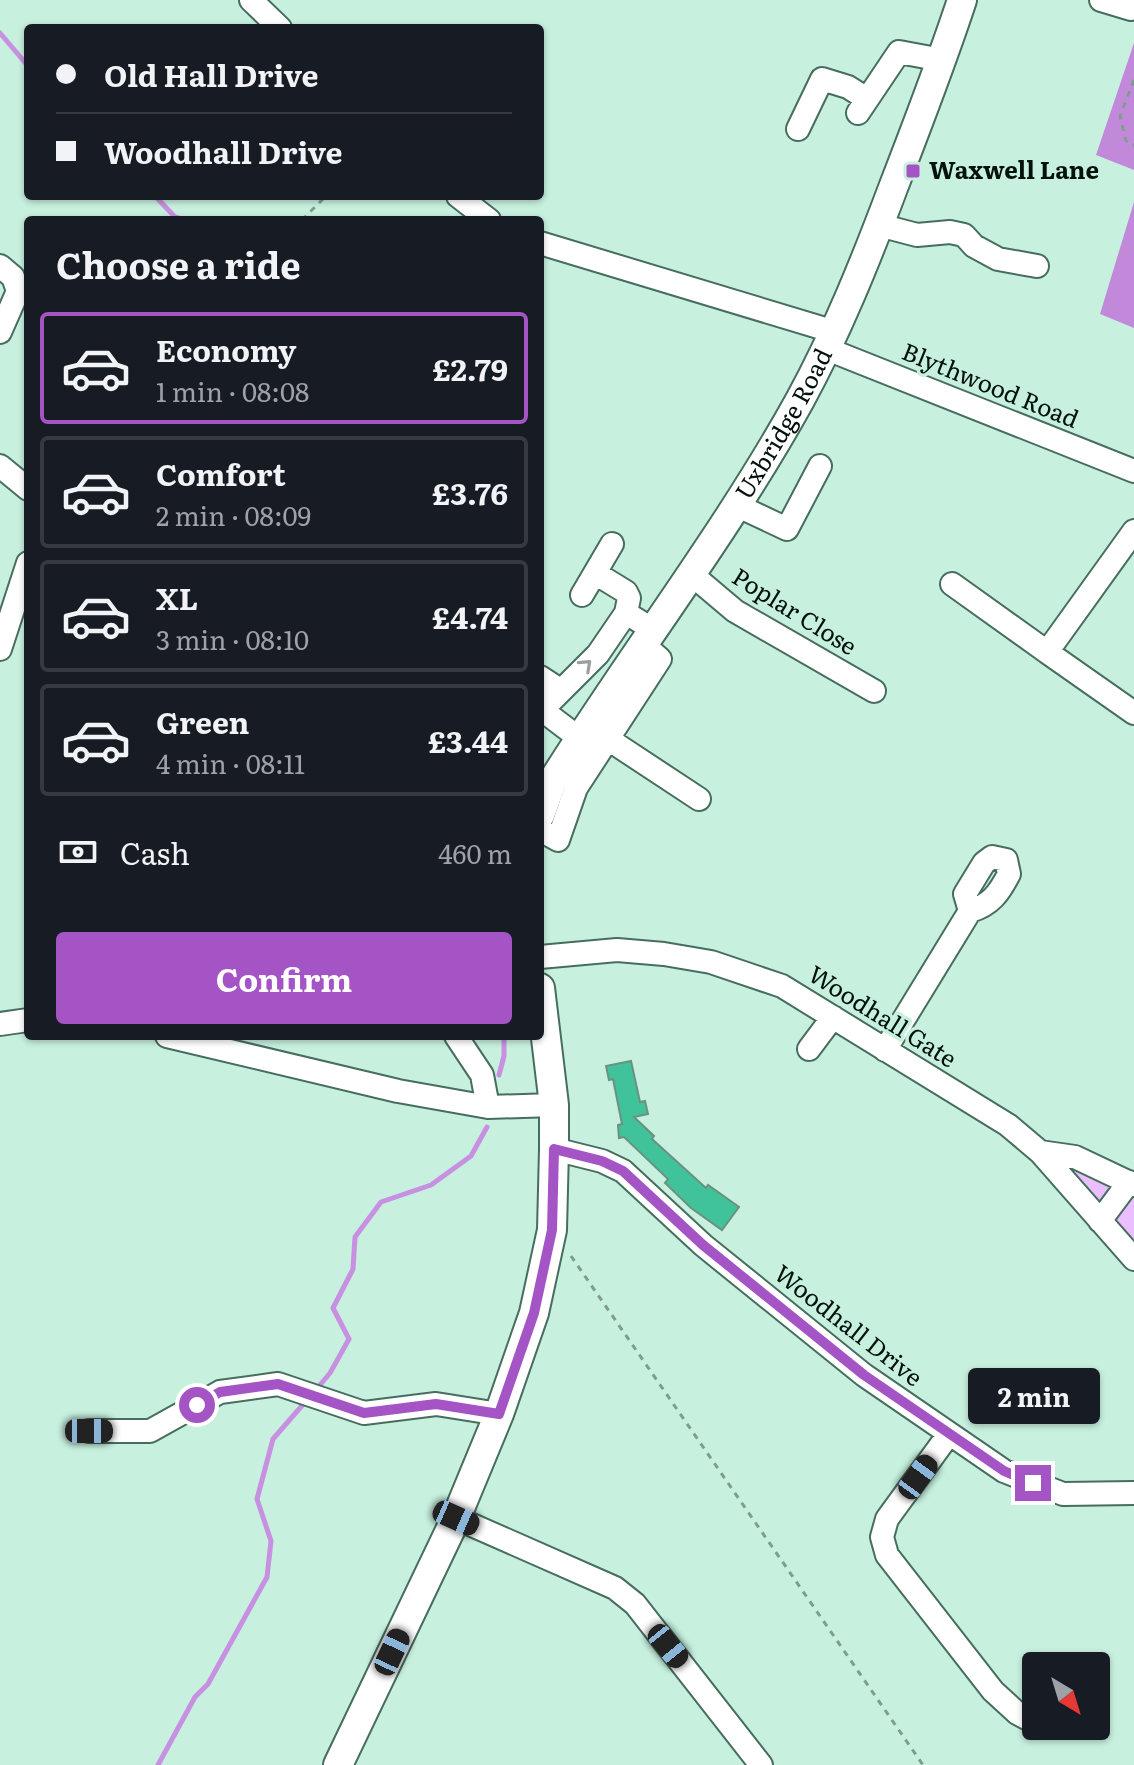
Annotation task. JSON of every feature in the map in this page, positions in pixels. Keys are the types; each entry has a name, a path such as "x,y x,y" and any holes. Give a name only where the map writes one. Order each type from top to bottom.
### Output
{"main road":[{"name":"Uxbridge Road","path":"544,804 552,782 579,738 736,505 800,401 831,340 879,225 962,0"},
{"path":"338,1765 456,1518 499,1414 534,1313 552,1230 554,1105 544,1021"}],"street":[{"path":"251,0 276,24"},
{"path":"1101,0 1131,9"},
{"path":"798,129 822,79 848,87 862,106 899,52 942,60"},
{"path":"463,200 484,216"},
{"path":"879,225 917,235 950,232 964,235 974,246 998,259 1037,266"},
{"path":"544,244 831,340"},
{"path":"0,266 13,277 18,291 0,332"},
{"name":"Blythwood Road","path":"831,340 1134,471"},
{"path":"0,466 24,486"},
{"path":"736,505 787,529 820,466"},
{"path":"1047,652 1134,531"},
{"path":"582,595 612,544"},
{"path":"544,712 560,690 598,654 626,613 629,598 626,592 595,573"},
{"name":"Poplar Close","path":"690,573 735,611 874,691"},
{"path":"0,649 24,575"},
{"path":"952,584 1134,713"},
{"path":"544,832 558,840 576,788 660,659 647,636 626,613"},
{"path":"544,680 560,690"},
{"path":"544,716 579,738"},
{"path":"608,739 699,799"},
{"path":"885,1050 970,911"},
{"name":"Woodhall Gate","path":"544,957 617,950 664,954 711,962 782,986 1008,1125 1040,1152 1134,1259"},
{"path":"809,1049 833,1017"},
{"path":"0,1024 24,1021"},
{"path":"184,1040 398,1091 488,1107 554,1105"},
{"path":"459,1040 482,1075 488,1107"},
{"name":"Woodhall Drive","path":"554,1149 602,1161 623,1171 703,1245 852,1365 1004,1471 1063,1494 1134,1493"},
{"path":"1040,1152 1075,1157 1131,1183 1100,1221"},
{"path":"89,1431 150,1431 220,1392 278,1384 364,1413 436,1404 499,1414"},
{"path":"949,1434 887,1519 882,1537 887,1555 993,1691 1022,1716"},
{"path":"456,1518 615,1588 635,1604 761,1765"}],"path":[{"path":"1134,80 1120,116 1126,141 1134,145"},
{"path":"306,216 322,200"},
{"path":"552,1230 923,1765"}],"shaded area":[{"path":"1134,43 1134,170 1096,155"},
{"path":"1134,202 1134,328 1100,314"},
{"path":"1040,1152 1134,1185 1134,1259"}],"building":[{"path":"631,1061 640,1102 645,1101 648,1114 634,1117 654,1136 652,1139 706,1188 708,1185 739,1207 722,1230 691,1208 665,1183 668,1179 624,1137 619,1138 618,1125 622,1124 613,1079 609,1080 606,1066"}],"waterway":[{"path":"0,33 24,61"},
{"path":"159,200 174,216"},
{"path":"499,1075 504,1040"},
{"path":"315,1391 330,1373 349,1339 333,1308 353,1269 355,1237 381,1202 431,1185 471,1156 487,1127"},
{"path":"158,1765 195,1697 208,1684 267,1577 271,1541 257,1499 273,1439 306,1401"}],"place":[{"name":"Waxwell Lane","path":"913,171"}],"route":[{"path":"197,1405 220,1392 278,1384 364,1413 436,1404 499,1414 534,1313 552,1230 554,1149 602,1161 623,1171 703,1245 864,1375 1004,1471 1033,1483"}]}
